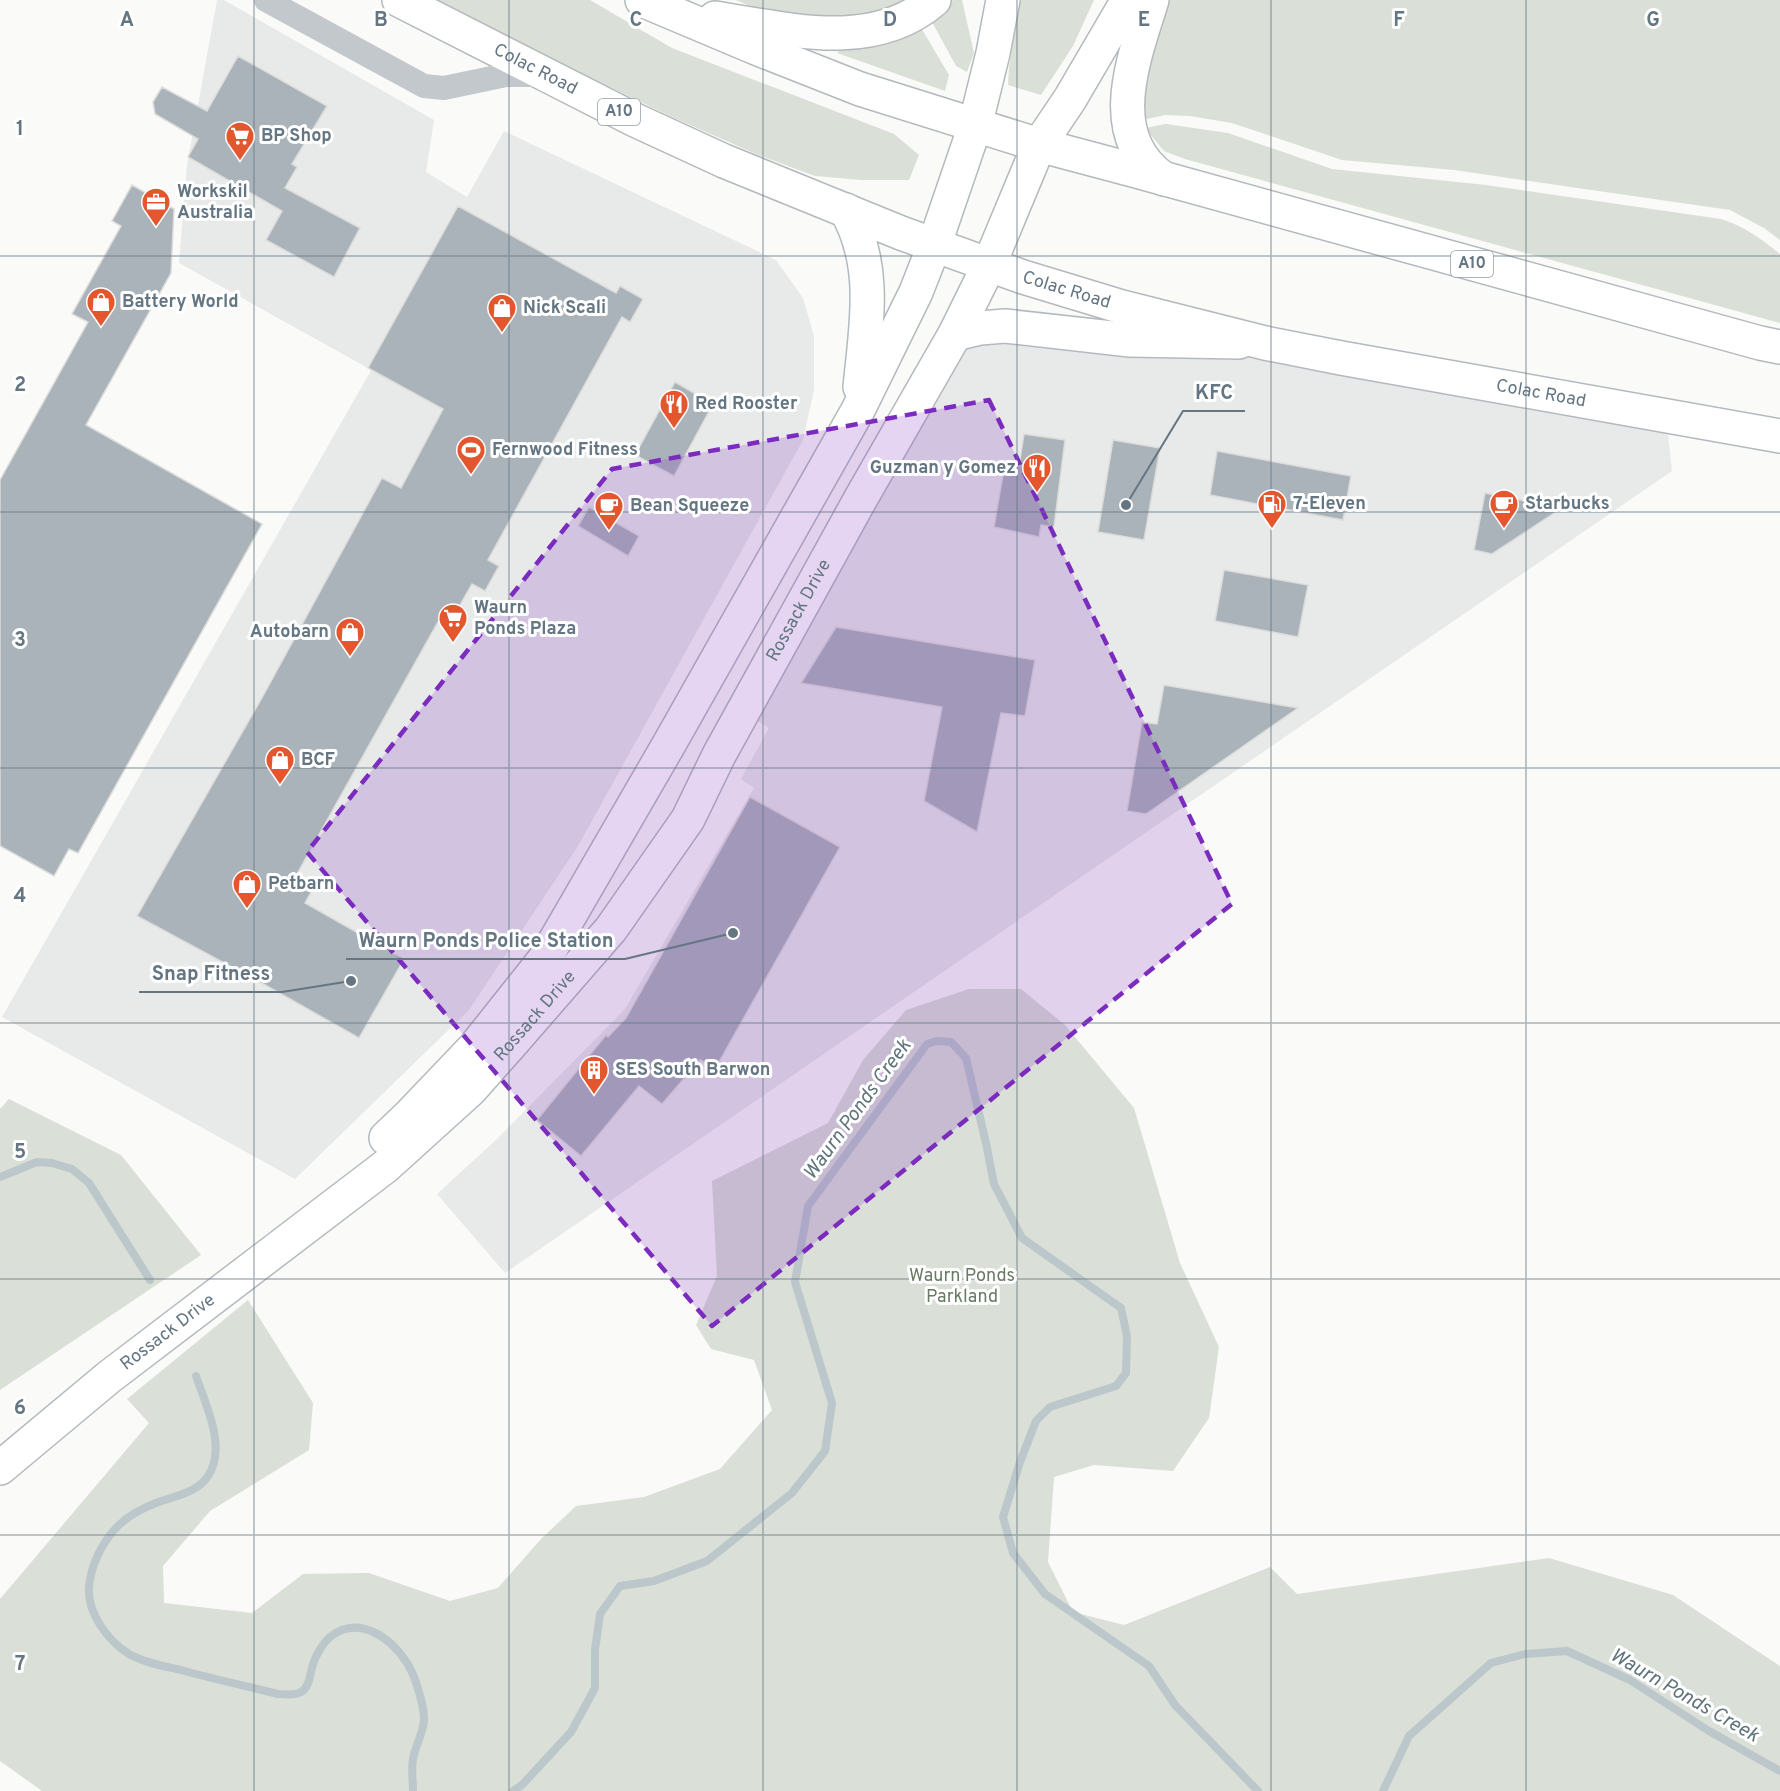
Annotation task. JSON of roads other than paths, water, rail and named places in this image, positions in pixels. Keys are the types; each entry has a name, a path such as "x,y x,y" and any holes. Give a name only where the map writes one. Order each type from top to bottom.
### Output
{"main road":[{"name":"Colac Road","path":"399,0 635,120 724,161 934,246 1023,277 1122,306 1265,343 1780,436"},
{"path":"654,5 817,33 849,33 868,31 907,19 934,0"},
{"name":"Rossack Drive","path":"0,1468 109,1377 386,1166 543,960 858,410 916,292 975,126 1003,0"},
{"name":"Rossack Drive","path":"0,1440 302,1213 353,1169 470,1090 611,929 688,819 736,723 955,334 989,265 1039,145 1070,99 1128,0"},
{"path":"1152,0 1135,58 1128,94 1127,115 1131,135 1138,152 1152,170 1164,179"},
{"name":"A10","path":"654,5 860,89 975,126 1780,347"},
{"path":"846,210 862,247 867,286 866,325 858,410"},
{"path":"955,334 986,327 1005,326 1130,340 1265,343"},
{"path":"693,701 736,723"}],"street":[{"path":"266,0 424,86 444,88 506,75 547,75"}],"waterway":[{"name":"Waurn Ponds Creek","path":"513,1791 522,1785 571,1732 595,1688 595,1650 600,1614 620,1586 654,1581 707,1561 792,1493 825,1451 832,1403 795,1282 808,1206 927,1044 937,1041 951,1042 966,1058 994,1184 1022,1238 1121,1308 1127,1336 1126,1373 1116,1386 1050,1407 1036,1421 1020,1462 1003,1517 1013,1553 1045,1594 1149,1666 1175,1705 1258,1791"},
{"name":"Waurn Ponds Creek","path":"0,1177 37,1162 52,1163 72,1169 89,1183 150,1280"},
{"name":"Waurn Ponds Creek","path":"196,1376 213,1426 216,1453 213,1465 208,1476 198,1486 141,1510 126,1519 112,1532 98,1554 90,1579 89,1597 95,1616 114,1642 135,1657 278,1694 296,1694 304,1690 316,1657 330,1637 341,1630 352,1628 373,1632 392,1645 407,1663 421,1698 424,1724 413,1759 413,1791"},
{"name":"Waurn Ponds Creek","path":"1383,1791 1409,1736 1491,1663 1525,1654 1567,1651 1630,1680 1709,1731 1780,1771"}],"place":[{"name":"BP Shop","path":"240,162"},
{"name":"Workskil Australia","path":"156,228"},
{"name":"Battery World","path":"101,328"},
{"name":"Nick Scali","path":"502,334"},
{"name":"Red Rooster","path":"674,430"},
{"name":"Fernwood Fitness","path":"471,476"},
{"name":"Guzman y Gomez","path":"1037,494"},
{"name":"KFC","path":"1126,505"},
{"name":"7-Eleven","path":"1272,530"},
{"name":"Starbucks","path":"1504,530"},
{"name":"Bean Squeeze","path":"609,532"},
{"name":"Waurn Ponds Plaza","path":"453,644"},
{"name":"Autobarn","path":"350,658"},
{"name":"BCF","path":"280,786"},
{"name":"Petbarn","path":"247,910"},
{"name":"Waurn Ponds Police Station","path":"733,933"},
{"name":"Snap Fitness","path":"351,981"},
{"name":"SES South Barwon","path":"594,1096"}],"park label":[{"name":"Waurn Ponds Parkland","path":"962,1286"}]}
